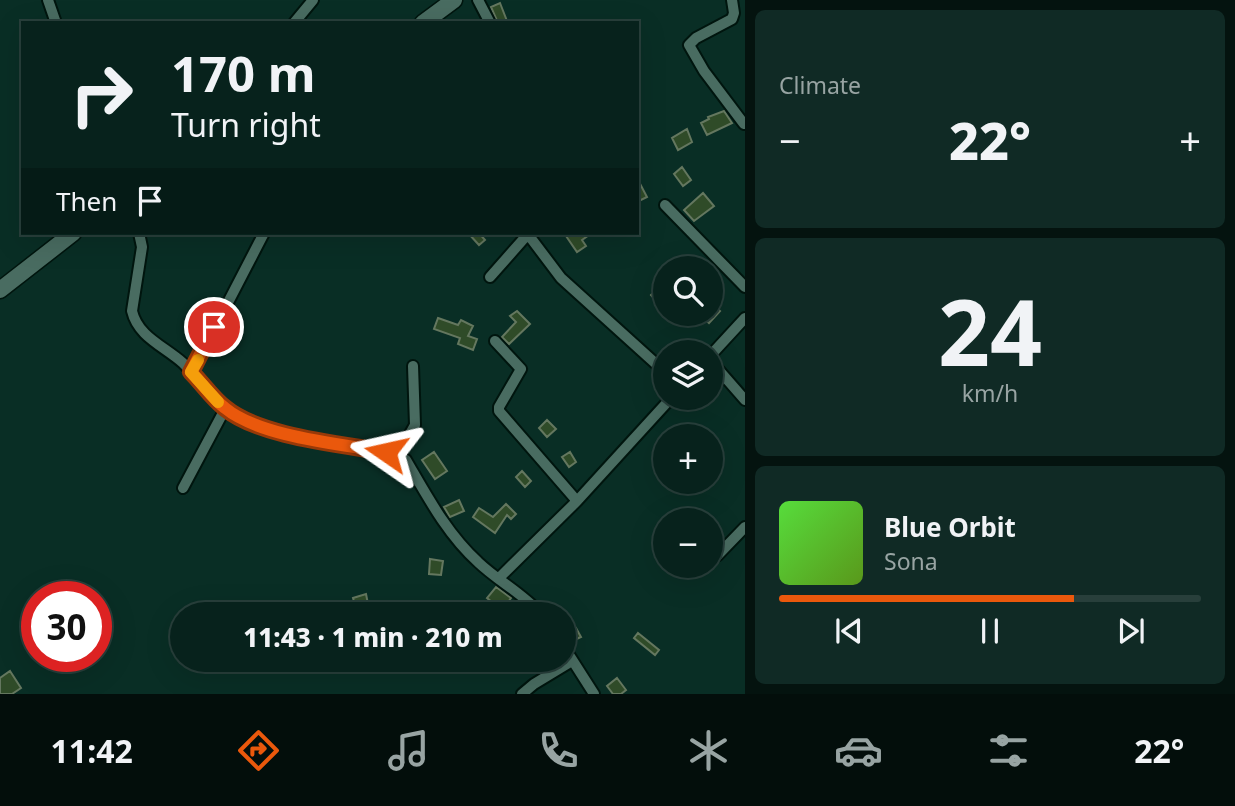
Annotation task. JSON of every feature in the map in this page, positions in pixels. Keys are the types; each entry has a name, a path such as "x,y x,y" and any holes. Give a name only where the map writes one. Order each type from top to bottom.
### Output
{"street":[{"path":"48,0 55,21"},
{"path":"296,21 313,0"},
{"path":"426,21 454,0"},
{"path":"478,0 489,21"},
{"path":"732,0 732,19 692,41 690,48 744,124"},
{"path":"665,205 745,287"},
{"path":"0,290 70,235"},
{"path":"139,235 142,247 132,301 134,321 144,334 191,372 225,409 252,424 303,437 398,455 406,460 448,528 463,547 480,564 529,602"},
{"path":"191,372 263,235"},
{"path":"490,277 525,235"},
{"path":"529,235 561,278 653,361"},
{"path":"723,343 745,318"},
{"path":"495,341 521,369 499,411 577,500"},
{"path":"398,455 415,425 413,366"},
{"path":"723,374 745,400"},
{"path":"183,488 225,409"},
{"path":"499,578 577,500 660,410"},
{"path":"723,550 745,527"},
{"path":"576,667 594,694"},
{"path":"522,694 554,672"}],"building":[{"path":"500,3 507,21 497,21 491,7"},
{"path":"724,111 732,123 707,135 701,123"},
{"path":"687,129 692,142 678,150 672,138"},
{"path":"682,167 691,180 683,186 674,174"},
{"path":"639,182 647,197 639,201"},
{"path":"703,193 714,206 694,221 684,210"},
{"path":"470,235 481,235 485,240 479,245"},
{"path":"589,235 582,240 586,246 577,252 566,236"},
{"path":"517,311 530,324 509,344 502,337 516,322 510,316"},
{"path":"438,318 458,325 461,320 473,326 468,336 477,339 473,350 458,344 460,338 434,329"},
{"path":"547,420 556,429 547,437 539,428"},
{"path":"434,452 447,471 435,479 422,460"},
{"path":"570,452 576,462 569,467 562,457"},
{"path":"522,471 531,481 525,487 516,477"},
{"path":"459,500 464,511 450,517 444,507"},
{"path":"506,504 516,514 511,519 507,515 495,533 473,517 479,508 493,517"},
{"path":"430,559 443,561 441,575 429,574"},
{"path":"496,587 511,598 508,602 492,602 487,598"},
{"path":"366,594 368,602 354,602 353,598"},
{"path":"638,633 659,650 655,655 634,638"},
{"path":"10,671 21,688 12,694 0,694 0,678"},
{"path":"617,678 626,690 621,694 613,694 607,686"}],"slow traffic":[{"path":"198,360 191,372 218,402"}],"route":[{"path":"214,327 191,372 225,409 252,424 303,437 386,452"}]}
